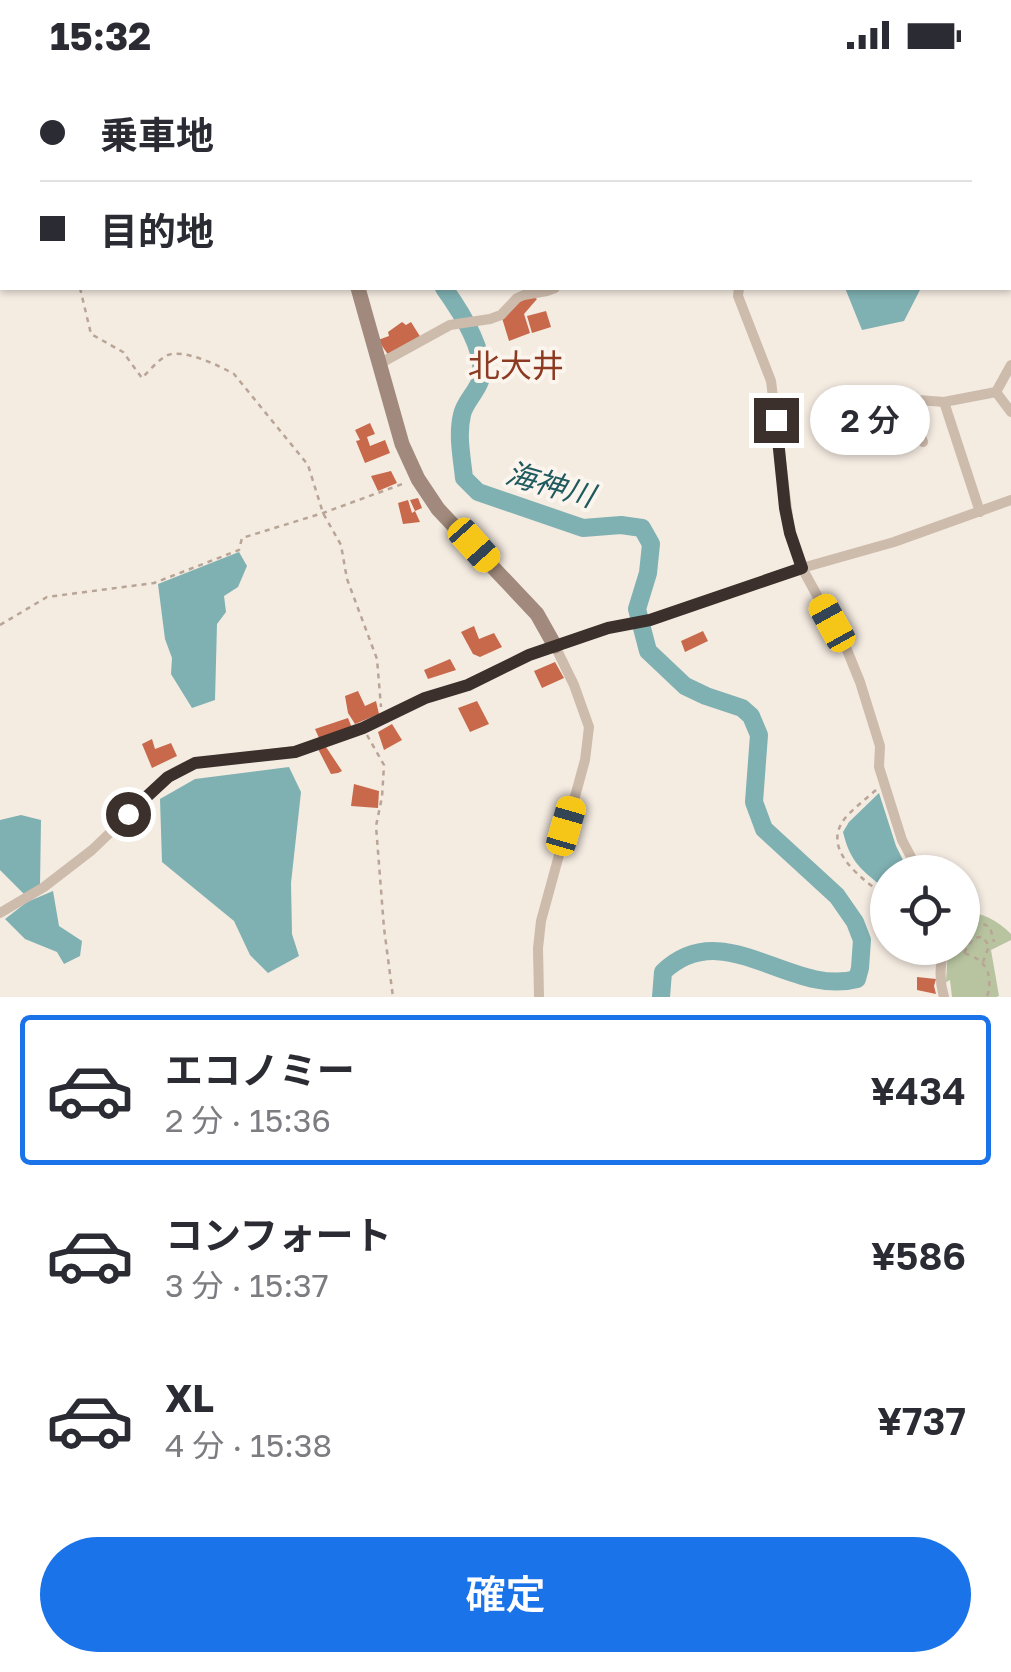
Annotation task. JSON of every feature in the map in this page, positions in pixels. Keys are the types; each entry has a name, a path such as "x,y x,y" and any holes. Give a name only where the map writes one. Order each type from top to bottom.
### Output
{"street":[{"path":"359,290 402,444 418,478 438,509 546,626 589,727 586,760 541,921 540,997"},
{"path":"379,364 456,323 501,315 516,298 545,290"},
{"path":"739,290 772,381 790,533 802,568 860,682 880,746 884,782 910,855"},
{"path":"996,392 1011,365"},
{"path":"893,398 944,402 996,392"},
{"path":"996,392 1011,412"},
{"path":"908,399 923,442"},
{"path":"944,402 980,512"},
{"path":"0,913 44,887 92,850 168,777 195,763 295,752 363,728 425,698 468,685 529,655 894,542 1011,500"},
{"path":"940,965 944,997"}],"path":[{"path":"80,290 91,334 122,352 142,378 169,353 182,352 224,368 234,374 308,465 324,514 340,545 347,579 377,659 383,718"},
{"path":"0,625 47,597 154,583 239,550 242,538 324,514 418,478"},
{"path":"363,728 384,765 376,826 393,997"},
{"path":"870,884 849,868 838,834 844,820 884,782"},
{"path":"980,923 990,928 994,942"},
{"path":"980,936 988,941 983,964"},
{"path":"980,962 990,977 986,997"}],"green space":[{"path":"980,914 1011,934 1011,940 991,950 999,996 952,997 950,980 946,982 947,965 980,965"}],"water":[{"path":"846,290 920,290 904,321 862,330"},
{"path":"239,552 247,566 238,587 224,596 226,612 217,624 215,700 192,708 171,674 172,658 165,639 158,584"},
{"path":"289,767 301,792 291,883 292,934 299,956 268,973 250,955 234,921 162,862 160,799 195,779"},
{"path":"879,793 900,855 870,855 870,876 854,860 846,843 843,832"},
{"path":"21,815 41,820 40,886 24,894 0,870 0,820"},
{"path":"53,891 59,926 82,941 80,956 64,964 57,952 25,939 5,919 27,902"}],"building":[{"path":"532,296 537,299 524,314 530,333 509,341 502,318 519,301"},
{"path":"546,311 551,327 532,333 527,316"},
{"path":"402,322 411,322 421,338 391,359 378,340 389,336 388,332"},
{"path":"370,423 375,434 367,437 370,446 385,440 390,453 365,463 355,430"},
{"path":"391,471 397,483 378,491 371,476"},
{"path":"418,498 422,508 415,511 410,500"},
{"path":"408,500 412,513 415,511 420,522 403,524 398,503"},
{"path":"474,626 479,639 494,633 502,647 480,657 473,654 461,632"},
{"path":"703,631 708,641 685,652 681,641"},
{"path":"450,659 456,670 428,679 424,670"},
{"path":"555,662 564,678 542,688 534,671"},
{"path":"358,691 365,706 376,701 379,714 355,724 345,696"},
{"path":"477,701 489,724 470,732 458,708"},
{"path":"348,718 352,728 319,738 315,729"},
{"path":"392,724 402,740 384,750 378,732"},
{"path":"152,739 155,749 171,743 177,756 152,768 142,744"},
{"path":"324,744 342,771 331,774 317,747"},
{"path":"354,784 379,791 378,808 351,806"},
{"path":"917,977 936,979 936,994 917,990"}],"waterway":[{"name":"海神川","path":"445,290 471,332 480,358 480,381 465,406 461,423 464,478 478,492 583,528 642,528 651,544 648,573 637,609 648,651 685,686 742,708 751,716 759,735 754,802 764,829 837,896 862,940 857,979 807,977 734,953 710,951 686,956 663,972 661,997"}],"district":[{"name":"北大井","path":"516,366"}],"route":[{"path":"128,814 168,777 195,763 295,752 363,728 425,698 468,685 529,655 608,628 650,620 802,568 785,508 776,420"}]}
